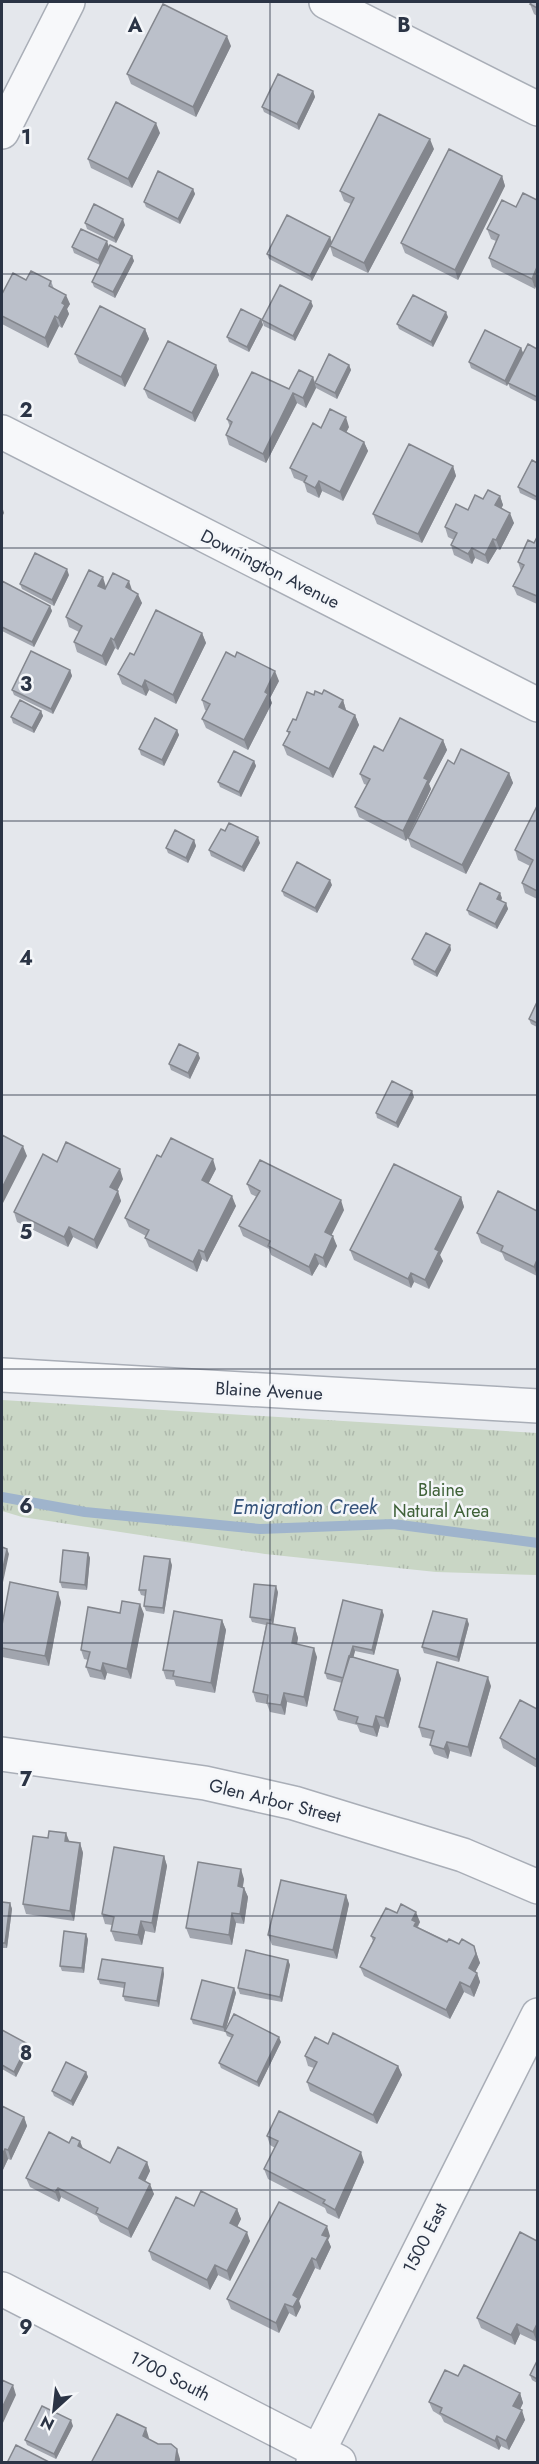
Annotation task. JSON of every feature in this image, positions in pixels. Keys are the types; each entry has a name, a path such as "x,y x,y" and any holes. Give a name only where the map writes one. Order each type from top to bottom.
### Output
{"street":[{"path":"2,132 68,2"},
{"path":"326,2 537,109"},
{"name":"Downington Avenue","path":"2,432 537,705"},
{"name":"Blaine Avenue","path":"2,1375 537,1406"},
{"name":"Glen Arbor Street","path":"2,1754 205,1783 294,1803 463,1855 537,1887"},
{"name":"1500 East","path":"323,2459 537,2014"},
{"name":"1700 South","path":"2,2289 323,2459"}],"green space":[{"name":"Blaine Natural Area","path":"2,1400 537,1433 537,1575 436,1572 265,1554 22,1517 2,1511"}],"building":[{"path":"537,2 537,8 530,4"},
{"path":"163,4 227,36 193,107 127,74"},
{"path":"278,74 313,91 297,124 262,107"},
{"path":"116,102 156,123 128,179 88,159"},
{"path":"379,114 430,139 364,263 330,246 354,198 340,191"},
{"path":"449,149 502,176 455,270 401,243"},
{"path":"158,171 193,189 178,219 144,202"},
{"path":"523,193 537,200 537,267 532,279 489,258 499,235 487,229 502,200 516,207"},
{"path":"94,204 123,219 114,238 85,223"},
{"path":"287,215 330,237 310,276 267,254"},
{"path":"81,229 107,241 98,260 72,247"},
{"path":"110,245 132,256 113,292 92,282"},
{"path":"31,271 51,281 49,286 66,295 62,303 65,305 58,318 55,316 45,338 2,316 2,294 13,273 26,280"},
{"path":"280,285 311,301 293,336 262,320"},
{"path":"413,295 446,312 431,342 397,324"},
{"path":"100,306 145,329 121,377 75,354"},
{"path":"241,309 261,319 247,347 227,337"},
{"path":"485,330 521,348 505,381 469,362"},
{"path":"168,341 216,365 192,413 144,389"},
{"path":"528,344 537,349 537,397 508,383"},
{"path":"329,354 349,365 335,393 315,383"},
{"path":"299,370 313,377 303,398 293,393 263,454 226,435 232,422 227,419 252,372 289,389"},
{"path":"330,409 346,417 340,429 364,442 340,492 319,481 315,488 304,482 307,476 290,468 313,423 321,428"},
{"path":"409,444 453,466 418,534 373,514"},
{"path":"532,460 537,463 537,497 518,487"},
{"path":"488,490 500,496 495,505 510,513 485,555 472,548 468,554 451,545 457,533 445,527 456,504 468,510 475,495 483,499"},
{"path":"537,537 537,596 513,586 524,565 518,562 528,540 534,543"},
{"path":"35,553 67,569 52,600 20,584"},
{"path":"89,570 103,577 98,586 105,589 113,573 129,581 126,587 138,594 114,640 111,638 102,656 74,642 82,626 66,617"},
{"path":"2,581 50,606 32,642 2,627"},
{"path":"156,610 202,633 173,695 145,680 142,687 118,674 130,653 134,655"},
{"path":"31,651 70,670 51,709 12,690"},
{"path":"226,652 235,657 237,652 275,671 265,692 268,694 244,740 202,719 210,704 202,700"},
{"path":"324,690 343,700 339,707 355,715 329,769 283,745 290,732 287,731 293,719 296,720 307,692 314,695 315,691 322,694"},
{"path":"20,700 41,711 32,728 11,717"},
{"path":"155,718 177,730 162,760 139,749"},
{"path":"400,718 443,740 424,778 428,780 403,831 355,807 370,779 360,774 374,746 383,751"},
{"path":"461,749 509,773 462,865 408,838 448,760 454,764"},
{"path":"234,751 254,761 239,792 218,782"},
{"path":"537,806 537,891 522,883 533,860 515,850"},
{"path":"229,823 258,837 242,867 209,850 221,829 225,831"},
{"path":"175,830 194,840 186,858 166,848"},
{"path":"297,862 330,880 315,908 282,891"},
{"path":"480,883 500,893 497,899 506,903 495,924 467,910"},
{"path":"426,933 450,945 435,972 412,959"},
{"path":"537,1002 537,1023 529,1019"},
{"path":"179,1044 198,1053 188,1073 169,1064"},
{"path":"392,1081 412,1091 396,1123 376,1113"},
{"path":"2,1135 23,1146 2,1188"},
{"path":"171,1138 213,1159 202,1180 232,1196 204,1252 199,1250 193,1262 145,1238 149,1230 125,1218 157,1155 161,1157"},
{"path":"66,1142 120,1169 110,1187 118,1191 94,1240 69,1227 64,1237 14,1212 43,1154 57,1162"},
{"path":"260,1160 341,1200 325,1232 333,1236 323,1258 315,1254 309,1267 268,1246 270,1241 239,1226 260,1191 247,1184"},
{"path":"394,1164 461,1197 435,1249 439,1251 425,1280 411,1273 408,1279 350,1250"},
{"path":"498,1191 537,1211 537,1260 534,1267 501,1251 503,1246 477,1233"},
{"path":"2,1547 7,1549 2,1573"},
{"path":"63,1550 88,1553 85,1585 60,1582"},
{"path":"144,1556 170,1559 163,1608 144,1606 146,1590 139,1590"},
{"path":"10,1582 58,1592 45,1656 2,1648 2,1625"},
{"path":"254,1584 276,1586 271,1620 250,1617"},
{"path":"343,1600 382,1610 372,1650 353,1646 343,1678 325,1673"},
{"path":"122,1601 140,1604 127,1669 103,1663 101,1671 86,1667 90,1652 81,1650 88,1607 120,1613"},
{"path":"174,1611 222,1620 211,1683 173,1676 174,1671 163,1670"},
{"path":"433,1611 467,1619 457,1657 422,1647"},
{"path":"267,1623 295,1628 292,1643 314,1648 304,1697 284,1693 281,1705 267,1703 268,1695 253,1692"},
{"path":"349,1656 398,1670 384,1718 376,1716 373,1727 356,1723 358,1717 334,1710"},
{"path":"437,1662 488,1677 468,1747 447,1742 444,1749 430,1745 434,1731 419,1727"},
{"path":"520,1700 537,1709 537,1760 500,1738"},
{"path":"49,1831 66,1833 65,1841 80,1843 70,1911 23,1904 33,1836 48,1838"},
{"path":"114,1847 164,1856 152,1923 141,1921 138,1935 111,1931 114,1917 102,1914"},
{"path":"198,1862 241,1869 238,1886 244,1888 240,1914 232,1913 229,1935 186,1928"},
{"path":"281,1880 346,1895 333,1950 268,1935"},
{"path":"2,1902 10,1903 5,1943 2,1943"},
{"path":"401,1904 416,1912 412,1920 416,1922 414,1926 447,1942 449,1939 459,1944 462,1939 474,1946 476,1954 469,1968 477,1973 470,1987 460,1982 446,2010 360,1967 375,1938 371,1936 386,1908 397,1913"},
{"path":"64,1931 86,1934 82,1968 60,1966"},
{"path":"246,1950 288,1960 280,1997 238,1988"},
{"path":"102,1959 163,1968 157,2001 123,1996 125,1983 98,1979"},
{"path":"202,1980 234,1988 223,2027 191,2019"},
{"path":"234,2014 279,2037 257,2082 219,2063 233,2035 225,2031"},
{"path":"2,2030 28,2044 14,2072 2,2065"},
{"path":"333,2033 398,2066 373,2115 307,2082 317,2062 305,2056 315,2037 328,2044"},
{"path":"66,2062 86,2072 71,2101 52,2091"},
{"path":"2,2106 24,2117 8,2150 5,2149 2,2155"},
{"path":"279,2111 361,2152 335,2210 323,2203 325,2200 264,2169 278,2141 267,2136"},
{"path":"49,2132 69,2143 72,2137 80,2141 78,2146 110,2163 118,2147 147,2162 139,2178 150,2184 128,2229 96,2213 98,2208 58,2188 55,2192 26,2178"},
{"path":"201,2191 237,2209 230,2223 247,2232 227,2271 215,2265 207,2280 149,2251 176,2197 194,2206"},
{"path":"279,2202 327,2226 322,2235 328,2237 316,2260 312,2258 293,2295 298,2298 293,2307 285,2304 276,2323 227,2299"},
{"path":"520,2232 537,2241 537,2324 533,2332 517,2324 511,2335 477,2318"},
{"path":"537,2361 537,2379 530,2375"},
{"path":"464,2365 520,2393 513,2406 522,2410 506,2441 497,2436 495,2441 440,2413 442,2408 429,2402 445,2370 458,2376"},
{"path":"2,2380 13,2385 2,2408"},
{"path":"42,2406 71,2420 54,2454 25,2440"},
{"path":"117,2414 146,2428 143,2436 158,2444 171,2444 177,2449 175,2463 91,2463"},
{"path":"16,2445 49,2462 49,2463 7,2463"}],"waterway":[{"name":"Emigration Creek","path":"2,1497 85,1512 260,1529 393,1524 538,1543"}]}
